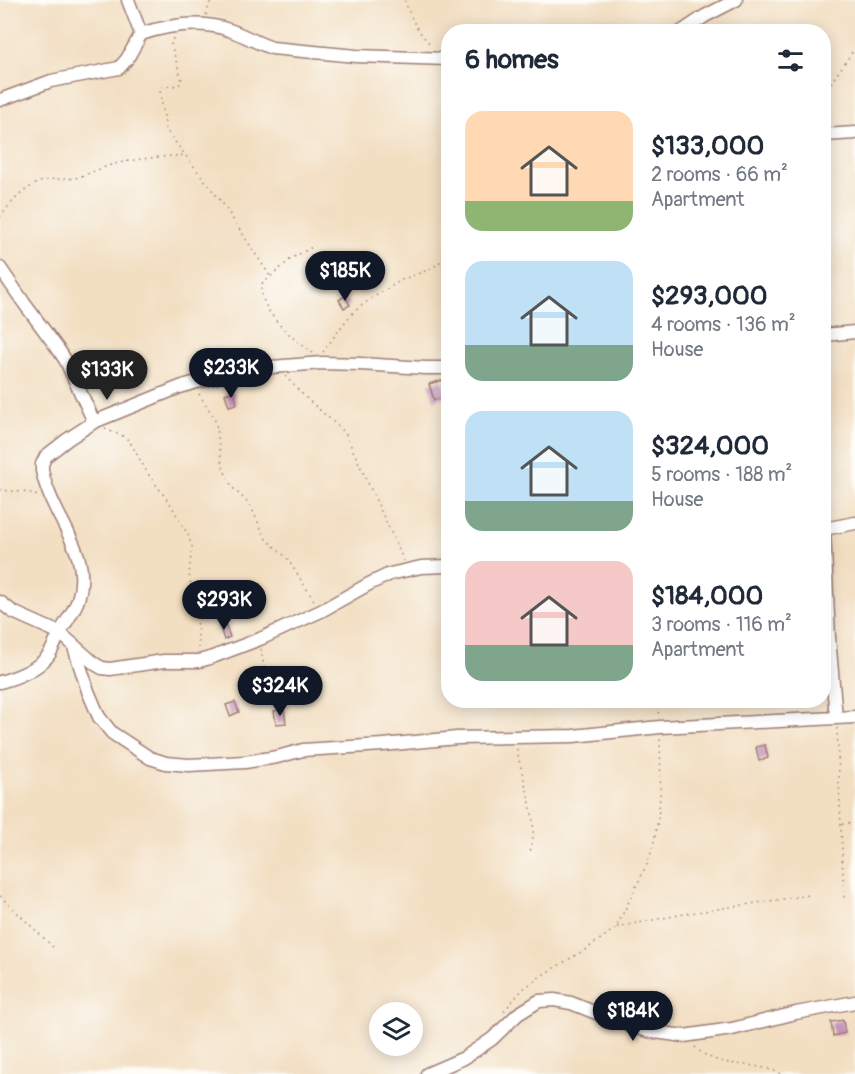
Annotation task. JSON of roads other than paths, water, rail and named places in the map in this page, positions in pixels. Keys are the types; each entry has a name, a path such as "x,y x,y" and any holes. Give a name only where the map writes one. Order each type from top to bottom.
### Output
{"street":[{"path":"128,0 141,34"},
{"path":"693,24 736,0"},
{"path":"0,100 51,81 119,68 127,59 141,34 164,27 182,25 204,24 227,30 272,48 376,58 441,59"},
{"path":"831,135 855,134"},
{"path":"0,267 66,361 93,422"},
{"path":"831,334 855,332"},
{"path":"0,682 19,677 50,654 78,602 82,572 80,562 70,535 55,509 42,471 42,464 46,456 68,439 93,422 193,383 259,368 322,363 441,368"},
{"path":"831,528 855,523"},
{"path":"0,602 13,612 60,633 102,668 117,668 178,660 200,661 210,658 260,639 321,611 390,574 421,567 441,566"},
{"path":"73,644 99,717 112,734 150,758 166,763 189,765 244,762 303,750 457,738 573,736 660,727 855,717"},
{"path":"831,661 836,718"},
{"path":"427,1074 464,1058 492,1039 518,1014 539,1001 554,999 571,1003 648,1031 684,1036 732,1029 796,1013 855,1002"}]}
